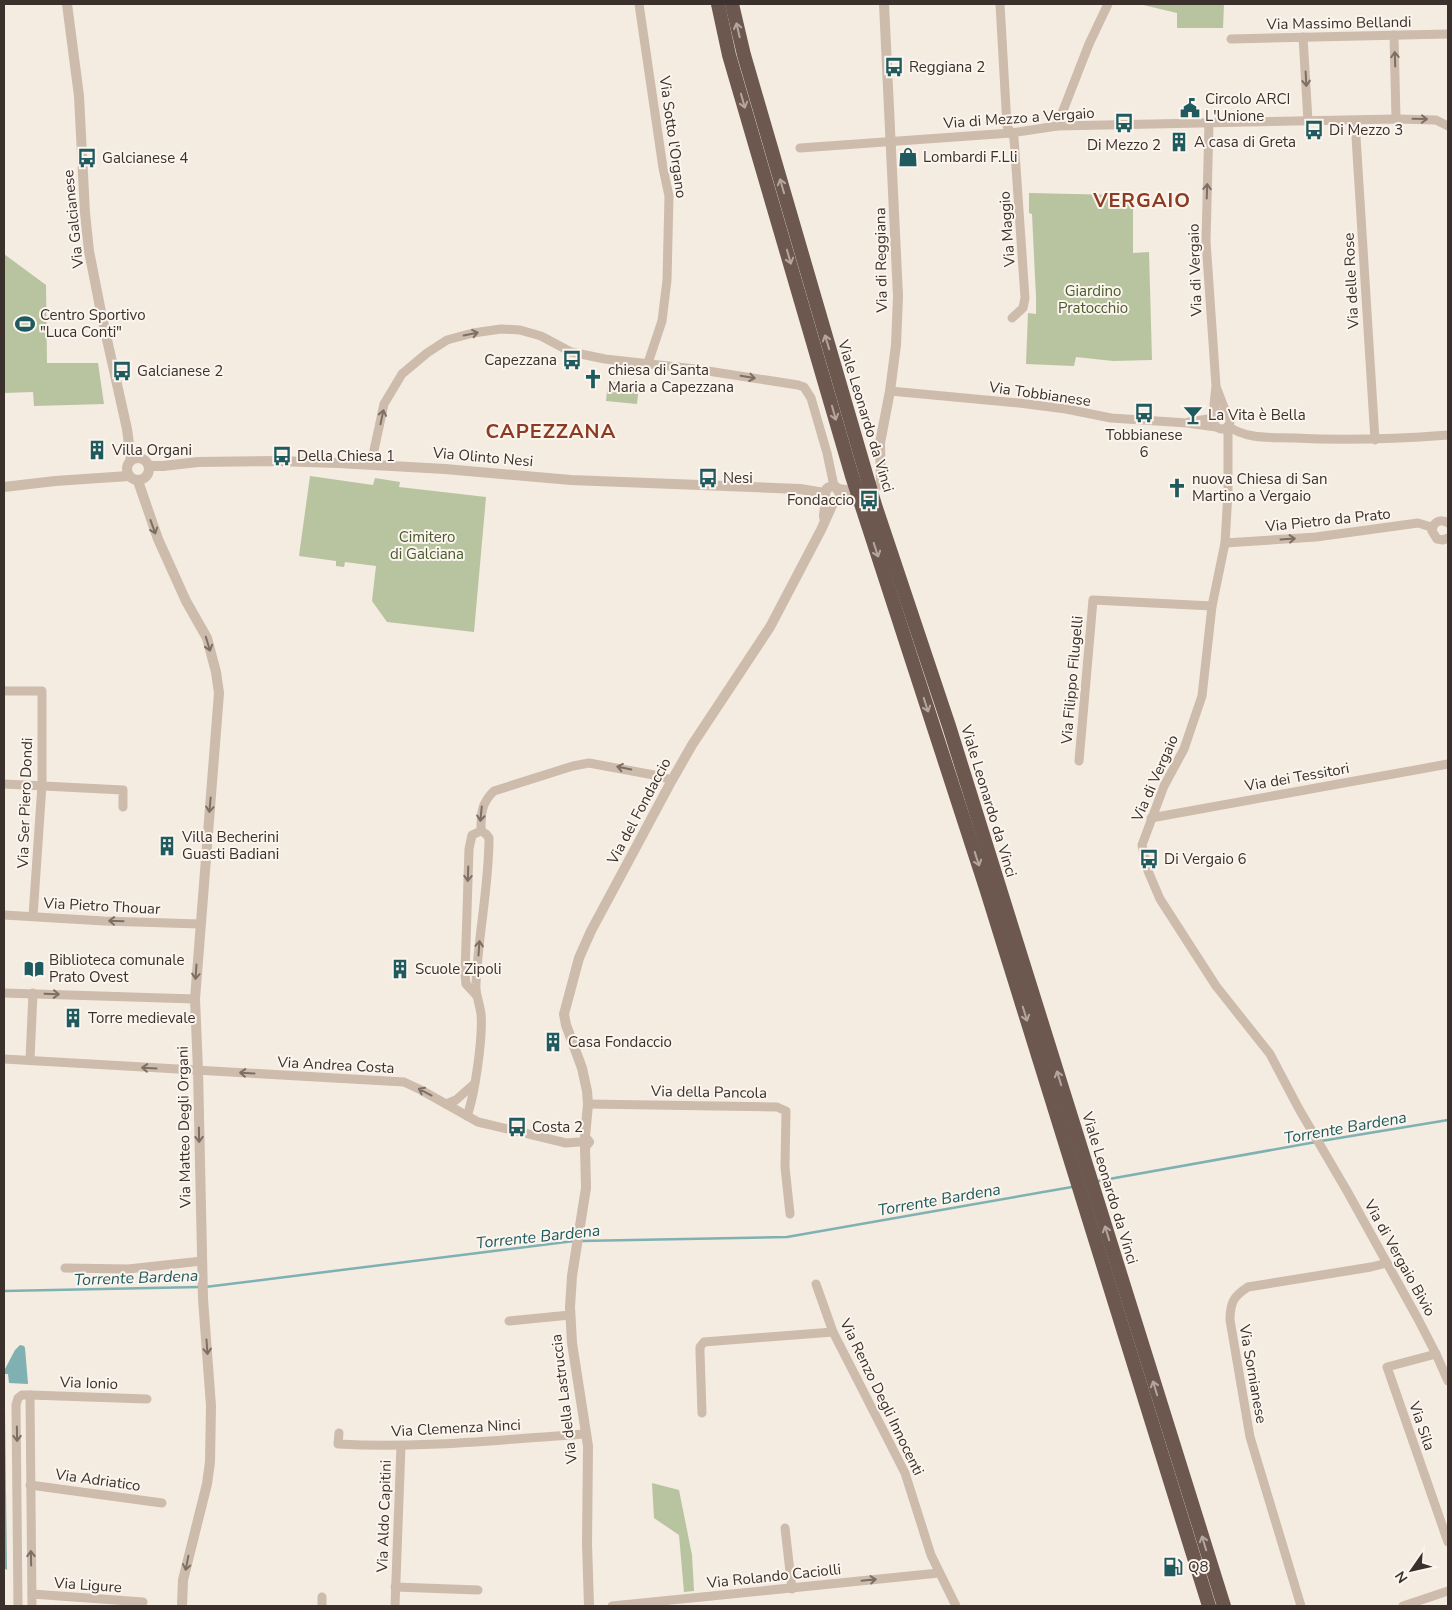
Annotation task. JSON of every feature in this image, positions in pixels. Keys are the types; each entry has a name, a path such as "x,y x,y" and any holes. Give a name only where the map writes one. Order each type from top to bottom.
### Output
{"highway":[{"path":"714,4 729,55"},
{"name":"Viale Leonardo da Vinci","path":"718,4 729,55 1209,1606"},
{"name":"Viale Leonardo da Vinci","path":"732,4 744,55 859,475"},
{"name":"Viale Leonardo da Vinci","path":"868,504 949,726 1224,1606"}],"street":[{"name":"Via Galcianese","path":"67,4 79,96 85,213 89,251 127,429 133,468"},
{"name":"Via Sotto l'Organo","path":"639,4 663,168 669,196 667,280 662,321 648,363"},
{"name":"Via di Reggiana","path":"831,493 874,488 881,480 879,462 880,443 890,391 896,344 898,296 884,4"},
{"name":"Via Maggio","path":"1000,4 1007,126 1014,138 1025,298 1023,308 1012,318"},
{"path":"1057,126 1089,44 1108,5"},
{"name":"Via Massimo Bellandi","path":"1230,39 1448,34"},
{"path":"1394,35 1396,119"},
{"path":"1303,37 1308,121"},
{"name":"Via di Mezzo a Vergaio","path":"800,148 1011,133 1057,126 1396,119 1436,120 1448,126"},
{"name":"Via delle Rose","path":"1355,121 1375,440"},
{"name":"Via di Vergaio","path":"1209,123 1206,241 1216,386 1214,405 1216,420"},
{"path":"373,464 373,455 384,404 402,374 427,353 448,340 473,333 501,329 520,330 540,336 571,352 605,359 648,363 798,384 804,387 811,398 829,459 831,493"},
{"name":"Via di Vergaio","path":"1216,386 1229,420 1227,426 1228,492 1225,543 1212,606 1202,696 1184,748 1164,786 1142,845 1148,871 1160,899 1216,986 1270,1054 1324,1150"},
{"name":"Via Tobbianese","path":"890,391 1019,403 1066,409 1111,418 1187,423 1201,419 1216,420"},
{"path":"1227,415 1221,413 1216,420 1222,429 1227,426 1237,432 1252,436 1375,440 1448,435"},
{"path":"1228,448 1237,439 1252,436"},
{"path":"4,487 101,477 133,468 146,461 150,468 147,477 133,468"},
{"name":"Via Olinto Nesi","path":"150,468 198,462 276,461 373,464 571,480 800,489 831,493"},
{"name":"Via Matteo Degli Organi","path":"133,468 158,539 186,601 207,638 219,693 195,999 203,1299 210,1406 210,1462 207,1484 186,1564 182,1606"},
{"name":"Via del Fondaccio","path":"581,1224 586,1188 583,1142 588,1104 582,1068 566,1025 564,1014 579,958 591,931 692,745 770,627 824,523 831,493"},
{"path":"1447,541 1435,537 1432,528 1438,521 1448,523"},
{"name":"Via Pietro da Prato","path":"1225,543 1316,537 1418,523 1432,528"},
{"name":"Via Filippo Filugelli","path":"1078,761 1094,600 1212,606"},
{"name":"Via Ser Piero Dondi","path":"4,691 42,691 42,785 33,916"},
{"path":"481,831 482,805 494,791 573,766 589,763 607,765 672,780"},
{"name":"Via dei Tessitori","path":"1151,818 1448,764"},
{"path":"4,784 124,790 123,807"},
{"path":"477,996 466,984 464,974 469,849 472,835 481,831"},
{"path":"467,1116 474,1084 482,1023 475,986 489,838 481,831"},
{"name":"Via Pietro Thouar","path":"4,915 200,924"},
{"path":"464,974 472,979 476,977"},
{"path":"4,993 195,999"},
{"path":"30,1060 33,993"},
{"name":"Via Andrea Costa","path":"4,1059 404,1082 478,1122 566,1143 583,1142"},
{"path":"446,1104 456,1100 474,1084"},
{"name":"Via della Pancola","path":"588,1104 777,1107 786,1111 785,1167 790,1214"},
{"name":"Via di Vergaio Bivio","path":"1324,1150 1436,1354 1448,1382"},
{"name":"Via della Lastruccia","path":"581,1224 571,1285 570,1315 576,1373 586,1434 589,1606"},
{"path":"65,1268 128,1269 202,1262"},
{"name":"Via Sornianese","path":"1302,1606 1250,1436 1230,1320 1230,1308 1237,1294 1248,1287 1387,1263"},
{"name":"Via Renzo Degli Innocenti","path":"816,1284 833,1332 904,1472 931,1555 956,1606"},
{"path":"509,1321 570,1315"},
{"path":"702,1413 700,1347 704,1342 833,1332"},
{"name":"Via Sila","path":"1436,1354 1387,1367 1448,1542"},
{"path":"18,1606 16,1402 20,1396 30,1395 32,1606"},
{"name":"Via Ionio","path":"30,1395 147,1399"},
{"name":"Via Clemenza Ninci","path":"339,1433 338,1444 401,1446 586,1434"},
{"name":"Via Aldo Capitini","path":"395,1606 401,1446"},
{"name":"Via Adriatico","path":"30,1485 162,1503"},
{"path":"785,1528 792,1588"},
{"name":"Via Rolando Caciolli","path":"612,1606 939,1573"},
{"name":"Via Aldo Capitini","path":"396,1587 478,1590"},
{"path":"1404,1606 1448,1591"},
{"name":"Via Ligure","path":"32,1594 143,1602"}],"green space":[{"path":"1139,4 1224,4 1223,28 1177,28 1177,13"},
{"name":"Giardino Pratocchio","path":"1029,193 1117,195 1118,200 1133,201 1133,253 1149,252 1152,360 1113,361 1076,357 1074,366 1026,364 1028,313 1036,314 1032,214 1029,213"},
{"name":"Centro Sportivo \"Luca Conti\"","path":"4,254 46,285 47,363 98,363 104,404 34,406 33,392 4,393"},
{"path":"608,381 639,385 637,404 606,401"},
{"name":"Cimitero di Galciana","path":"310,476 373,485 375,478 400,482 399,487 486,497 474,632 387,622 372,601 376,566 345,562 344,567 336,566 336,561 299,556"},
{"path":"652,1483 679,1490 692,1555 694,1591 684,1592 679,1535 654,1518"}],"water":[{"path":"20,1345 25,1348 28,1384 9,1383 8,1374 4,1374 15,1350"},
{"path":"5,1410 7,1570 4,1568"}],"waterway":[{"name":"Torrente Bardena","path":"1321,1141 1448,1120"},
{"name":"Torrente Bardena","path":"1098,1181 1316,1142"},
{"name":"Torrente Bardena","path":"580,1241 787,1237 1072,1187"},
{"name":"Torrente Bardena","path":"205,1287 574,1241"},
{"name":"Torrente Bardena","path":"4,1291 200,1287"}],"place":[{"name":"Reggiana 2","path":"894,67"},
{"name":"Circolo ARCI L'Unione","path":"1190,108"},
{"name":"Di Mezzo 2","path":"1124,123"},
{"name":"Di Mezzo 3","path":"1314,130"},
{"name":"A casa di Greta","path":"1179,142"},
{"name":"Lombardi F.Lli","path":"908,157"},
{"name":"Galcianese 4","path":"87,158"},
{"name":"Centro Sportivo \"Luca Conti\"","path":"25,324"},
{"name":"Capezzana","path":"572,360"},
{"name":"Galcianese 2","path":"122,371"},
{"name":"chiesa di Santa Maria a Capezzana","path":"593,379"},
{"name":"Tobbianese 6","path":"1144,413"},
{"name":"La Vita è Bella","path":"1193,415"},
{"name":"Villa Organi","path":"97,450"},
{"name":"Della Chiesa 1","path":"282,456"},
{"name":"Nesi","path":"708,478"},
{"name":"nuova Chiesa di San Martino a Vergaio","path":"1177,488"},
{"name":"Fondaccio","path":"869,500"},
{"name":"Villa Becherini Guasti Badiani","path":"167,846"},
{"name":"Di Vergaio 6","path":"1149,859"},
{"name":"Biblioteca comunale Prato Ovest","path":"34,969"},
{"name":"Scuole Zipoli","path":"400,969"},
{"name":"Torre medievale","path":"73,1018"},
{"name":"Casa Fondaccio","path":"553,1042"},
{"name":"Costa 2","path":"517,1127"},
{"name":"Q8","path":"1173,1567"}],"district":[{"name":"VERGAIO","path":"1142,200"},
{"name":"CAPEZZANA","path":"551,431"}]}
